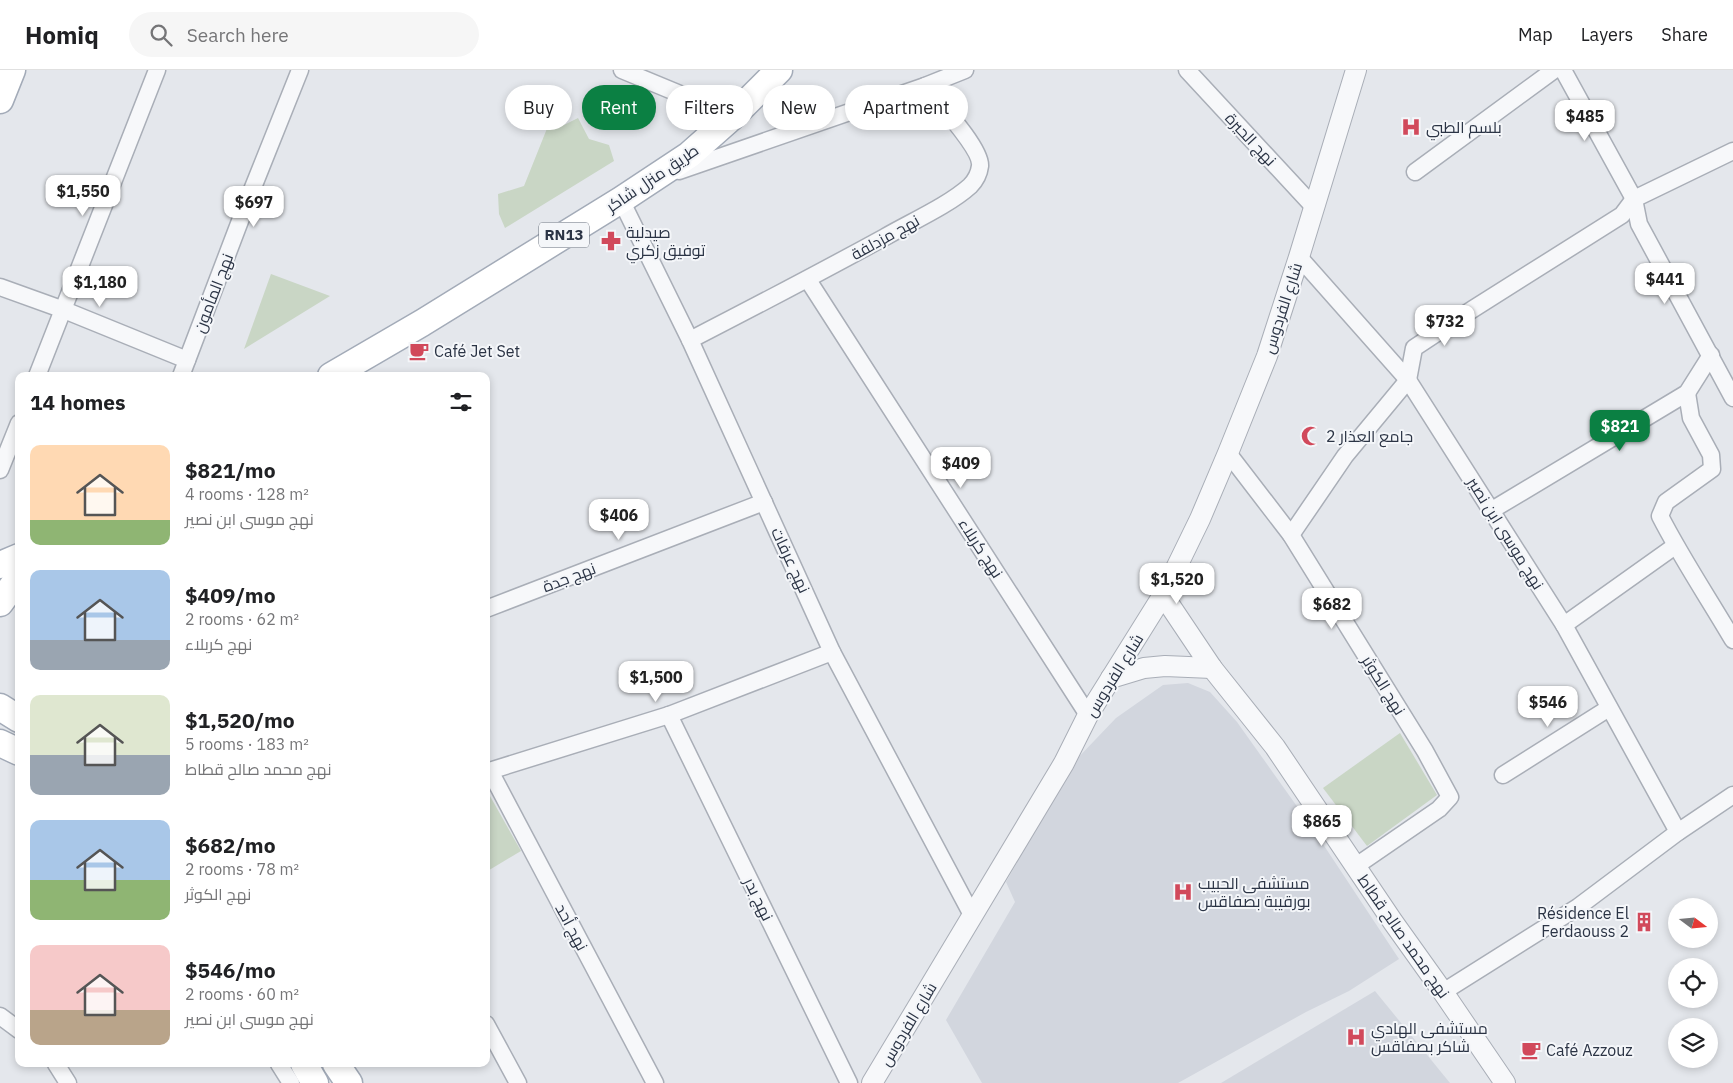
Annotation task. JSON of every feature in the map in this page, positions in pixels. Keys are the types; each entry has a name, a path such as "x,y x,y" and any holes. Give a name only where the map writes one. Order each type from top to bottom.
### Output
{"main road":[{"path":"0,100 12,70"},
{"name":"طريق منزل شاكر","path":"753,96 779,70"},
{"name":"طريق منزل شاكر","path":"338,372 422,323 621,200 690,154 717,130"},
{"path":"0,565 15,558"},
{"path":"0,588 15,579"},
{"path":"0,603 15,582"},
{"path":"0,743 15,750"},
{"path":"306,1067 315,1083"},
{"path":"338,1067 349,1083"}],"street":[{"path":"39,372 157,70"},
{"name":"نهج المأمون","path":"182,372 300,70"},
{"path":"622,70 666,88"},
{"path":"928,85 965,70"},
{"name":"نهج الحيرة","path":"1187,70 1314,208"},
{"name":"شارع الفردوس","path":"872,1083 1064,763 1088,715 1163,595 1200,519 1267,356 1356,70"},
{"path":"1415,172 1554,70"},
{"path":"1563,70 1634,199 1639,224 1733,398"},
{"path":"646,182 845,114"},
{"name":"نهج مزدلفة","path":"690,340 808,280 935,209 968,188 975,181 980,167 979,156 961,130"},
{"path":"1291,535 1345,456 1408,380 1414,348 1622,215 1634,199 1732,153"},
{"name":"نهج عرفات","path":"621,200 690,340 832,652 972,915"},
{"name":"نهج موسى ابن نصير","path":"1299,257 1408,380 1564,625 1678,832"},
{"name":"نهج كربلاء","path":"808,280 1088,715"},
{"path":"0,287 64,310 187,360"},
{"path":"1492,510 1687,393 1711,355"},
{"path":"1687,393 1691,418 1711,455 1712,469 1666,502 1660,516 1675,546 1685,559 1733,640"},
{"path":"0,470 15,432"},
{"name":"نهج الكوثر","path":"1228,453 1291,535 1425,751 1450,797 1439,809 1356,866"},
{"name":"نهج جدة","path":"490,608 764,502"},
{"path":"1564,625 1675,546"},
{"name":"نهج محمد صالح قطاط","path":"1163,595 1212,668 1275,747 1505,1083"},
{"path":"490,770 669,715 832,652"},
{"path":"1111,678 1144,668 1165,666 1212,668"},
{"path":"1503,775 1610,708"},
{"name":"نهج بدر","path":"669,715 849,1083"},
{"path":"0,747 15,759"},
{"name":"نهج أحد","path":"490,775 656,1083"},
{"path":"1443,992 1578,906 1678,832 1733,795"},
{"path":"0,1016 15,1027"},
{"path":"490,1031 518,1083"},
{"path":"58,1067 68,1083"},
{"path":"281,1067 291,1083"}],"shaded area":[{"name":"مستشفى الحبيب بورقيبة بصفاقس","path":"1188,683 1210,692 1237,722 1311,826 1399,959 1349,991 1306,1012 1178,1083 982,1083 946,1020 1015,902 1006,882 1073,763 1116,718 1163,685"},
{"name":"مستشفى الهادي شاكر بصفاقس","path":"1375,991 1450,1083 1221,1083"}],"green space":[{"path":"578,118 582,130 584,130 589,139 609,145 614,161 505,228 499,214 498,194 524,186 546,130 572,130 572,121"},
{"path":"271,274 330,296 244,349"},
{"path":"1400,733 1437,795 1367,846 1323,788"},
{"path":"490,796 521,851 490,870"}],"place":[{"name":"بلسم الطبي","path":"1411,127"},
{"name":"صيدلية توفيق زكري","path":"611,241"},
{"name":"Café Jet Set","path":"419,351"},
{"name":"جامع العذار 2","path":"1311,436"},
{"name":"مستشفى الحبيب بورقيبة بصفاقس","path":"1183,892"},
{"name":"Résidence El Ferdaouss 2","path":"1644,922"},
{"name":"مستشفى الهادي شاكر بصفاقس","path":"1356,1037"},
{"name":"Café Azzouz","path":"1531,1050"}]}
